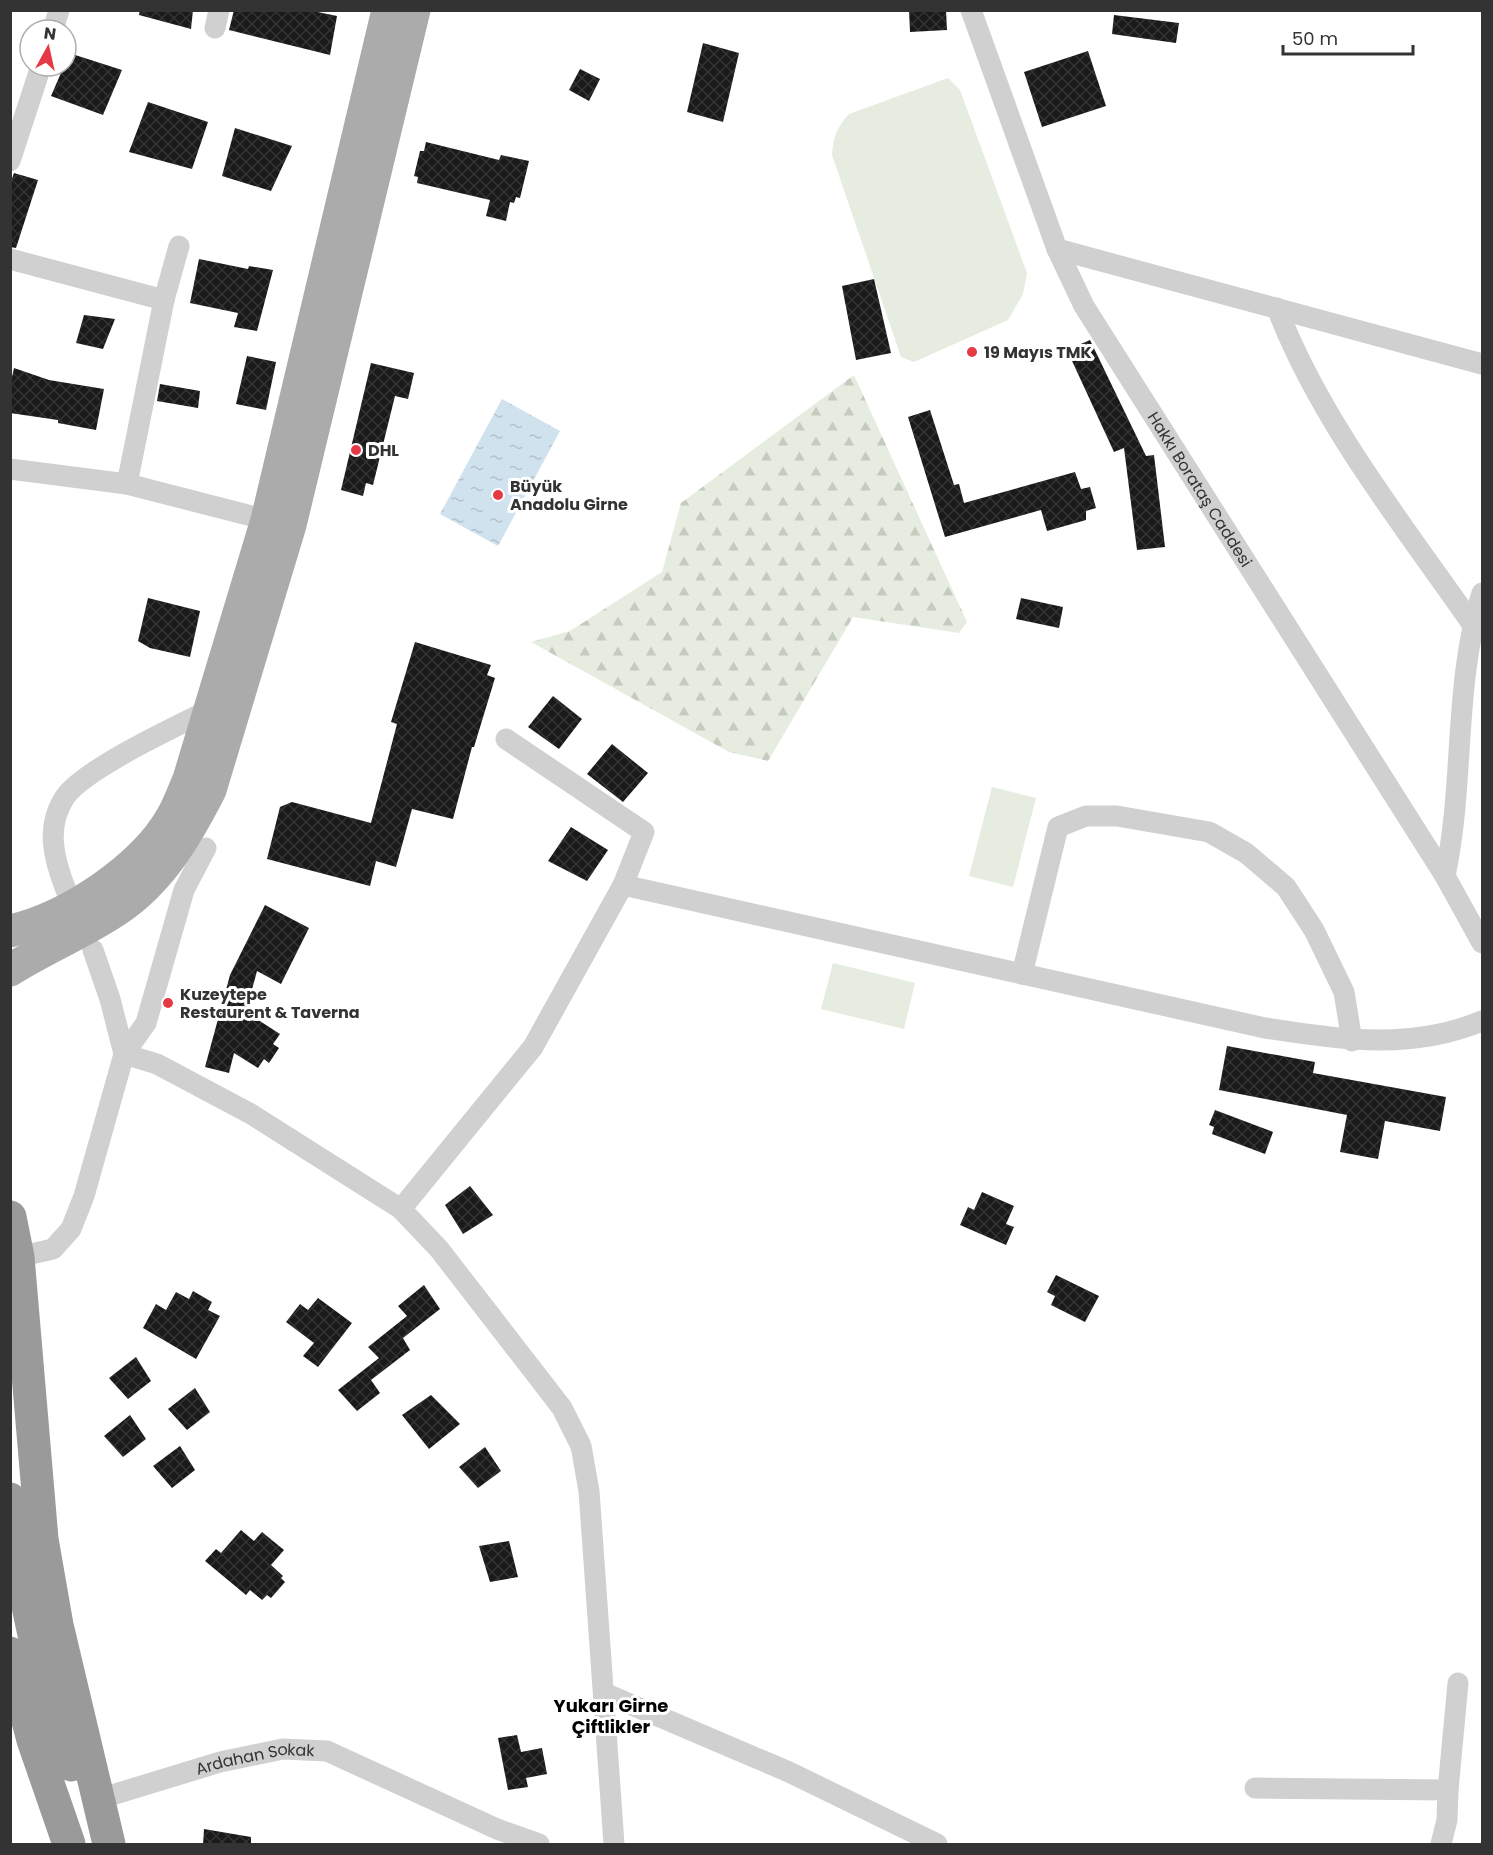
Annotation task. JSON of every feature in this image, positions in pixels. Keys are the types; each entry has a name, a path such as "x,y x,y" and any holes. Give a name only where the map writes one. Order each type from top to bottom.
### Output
{"highway":[{"path":"10,1216 18,1257 42,1539 57,1625 109,1845"},
{"path":"10,1499 21,1580 59,1732 87,1810 103,1845"},
{"path":"10,1653 33,1740 66,1837"},
{"path":"10,1726 66,1837"}],"main road":[{"path":"10,931 28,927 103,888 144,853 172,818 189,779 267,520 388,10"},
{"path":"10,970 119,908 162,869 189,831 210,790 290,525 414,10"}],"street":[{"name":"Hakkı Borataş Caddesi","path":"971,10 1058,249 1084,306 1445,876 1475,917 1482,943"},
{"path":"10,161 37,78"},
{"path":"127,484 164,300 178,246"},
{"path":"1058,249 1482,364"},
{"path":"10,259 164,300"},
{"path":"1277,308 1295,354 1372,481 1472,624"},
{"path":"10,470 127,484 267,520"},
{"path":"1445,876 1453,843 1463,693 1472,624 1482,593"},
{"path":"66,890 53,857 54,825 65,797 122,756 210,709"},
{"path":"401,1209 533,1047 623,885 644,832 506,739"},
{"path":"1022,974 1058,827 1086,816 1117,816 1209,832 1246,853 1286,887 1314,930 1344,992 1352,1041"},
{"path":"18,1257 53,1249 70,1229 84,1196 124,1054 146,1023 184,890 206,848"},
{"path":"623,885 1265,1028 1352,1041 1424,1039 1482,1021"},
{"path":"93,950 111,999 124,1054"},
{"path":"124,1054 157,1064 251,1114 401,1209 439,1249 562,1408 581,1446 589,1491 614,1845"},
{"path":"1441,1845 1447,1820 1458,1683"},
{"path":"604,1694 789,1772 937,1845"},
{"name":"Ardahan Sokak","path":"99,1798 231,1759 283,1749 327,1751 496,1829 539,1845"},
{"path":"1255,1788 1448,1790"}],"green space":[{"path":"948,78 960,90 1027,273 1023,294 1008,320 914,362 901,357 832,155 836,133 849,114"},
{"path":"854,375 967,622 959,633 853,617 768,761 729,752 531,642 570,631 662,572 681,503"},
{"path":"992,787 1036,798 1013,887 969,876"},
{"path":"833,963 915,983 904,1029 821,1009"}],"water":[{"path":"502,399 560,431 498,546 440,514"}],"building":[{"path":"140,10 193,10 191,29 139,15"},
{"path":"234,10 308,10 337,16 330,55 229,30"},
{"path":"909,10 946,10 947,30 910,32"},
{"path":"1114,15 1179,23 1176,43 1112,34"},
{"path":"703,43 739,53 723,122 687,112"},
{"path":"1088,51 1106,106 1042,127 1024,72"},
{"path":"78,56 122,70 103,115 51,96 59,78 78,78"},
{"path":"580,69 600,79 589,101 569,90"},
{"path":"148,102 208,122 192,169 129,152"},
{"path":"235,128 292,146 271,191 222,176"},
{"path":"426,142 499,160 501,155 529,161 520,198 516,197 514,203 510,202 506,221 486,216 490,200 417,183 418,177 414,176 420,151 424,151"},
{"path":"14,173 38,180 16,248 10,247 10,184"},
{"path":"199,259 248,269 249,266 273,270 257,331 234,327 238,313 190,303"},
{"path":"874,279 891,353 856,360 842,286"},
{"path":"84,315 115,319 103,349 76,343"},
{"path":"1090,340 1146,456 1154,455 1165,547 1137,550 1124,448 1114,452 1067,350"},
{"path":"247,356 276,362 266,410 236,404"},
{"path":"371,363 414,373 408,399 395,396 373,485 366,483 363,496 341,490"},
{"path":"14,368 49,380 104,389 96,430 58,423 58,420 10,413 10,386"},
{"path":"160,384 200,391 198,408 157,401"},
{"path":"930,410 954,485 959,484 964,503 1075,472 1081,489 1090,487 1096,508 1086,511 1086,520 1047,531 1041,510 945,537 908,417"},
{"path":"148,598 200,611 190,657 150,648 138,641"},
{"path":"1021,598 1063,607 1059,628 1016,619"},
{"path":"415,642 491,665 487,675 495,678 474,747 472,747 453,819 412,809 396,867 376,861 370,886 267,859 280,807 292,802 371,823 397,724 391,722"},
{"path":"553,696 582,719 559,749 528,727"},
{"path":"612,744 648,773 623,802 587,774"},
{"path":"571,827 608,850 587,881 548,861"},
{"path":"265,905 309,928 281,984 257,971 246,1012 280,1034 273,1044 279,1048 269,1063 264,1059 258,1068 234,1053 229,1073 205,1067 230,975"},
{"path":"1227,1046 1315,1062 1313,1073 1446,1097 1440,1131 1385,1121 1378,1159 1340,1152 1347,1115 1219,1090"},
{"path":"1215,1110 1273,1132 1265,1154 1212,1134 1214,1127 1209,1125"},
{"path":"470,1186 493,1215 463,1234 445,1205"},
{"path":"982,1192 1014,1206 1006,1224 1014,1227 1006,1245 960,1225 968,1207 974,1210"},
{"path":"1056,1275 1099,1296 1085,1322 1051,1305 1055,1296 1047,1292"},
{"path":"424,1285 440,1309 403,1338 410,1350 371,1380 380,1393 357,1411 338,1390 379,1358 368,1347 407,1316 398,1306"},
{"path":"193,1291 212,1302 208,1310 220,1316 196,1359 143,1328 156,1304 166,1310 176,1292 189,1299"},
{"path":"318,1298 352,1323 318,1367 303,1356 314,1343 286,1322 300,1304 308,1310"},
{"path":"136,1357 151,1381 128,1399 109,1378"},
{"path":"195,1388 210,1412 187,1430 168,1409"},
{"path":"431,1395 460,1424 429,1449 402,1415"},
{"path":"130,1415 146,1439 123,1457 104,1436"},
{"path":"180,1446 195,1470 172,1488 153,1466"},
{"path":"485,1447 501,1471 478,1488 459,1467"},
{"path":"241,1530 254,1541 262,1532 284,1550 271,1565 283,1576 281,1578 285,1582 271,1598 267,1595 262,1600 250,1590 246,1595 205,1561 216,1549 221,1553"},
{"path":"509,1541 518,1577 490,1582 479,1546"},
{"path":"517,1735 521,1752 542,1748 547,1774 526,1778 528,1787 508,1790 498,1738"},
{"path":"204,1829 251,1837 251,1845 203,1845"}],"place":[{"name":"19 Mayıs TMK","path":"972,352"},
{"name":"DHL","path":"356,450"},
{"name":"Büyük Anadolu Girne","path":"498,495"},
{"name":"Kuzeytepe Restaurent & Taverna","path":"168,1003"}],"district":[{"name":"Yukarı Girne Çiftlikler","path":"611,1716"}]}
